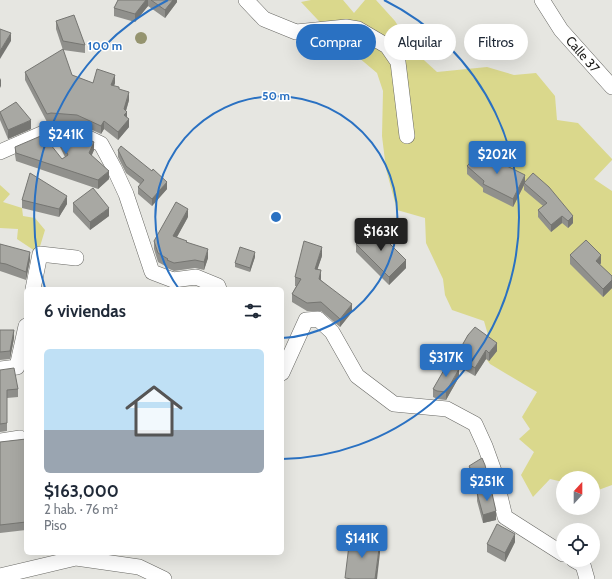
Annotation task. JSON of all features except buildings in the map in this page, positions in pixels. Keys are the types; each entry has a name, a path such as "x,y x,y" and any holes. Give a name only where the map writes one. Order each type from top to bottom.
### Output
{"street":[{"path":"246,0 264,19 296,32 346,27 358,29 387,46 398,62 407,136"},
{"name":"Calle 37","path":"542,0 561,30 612,87"},
{"path":"0,152 50,130 76,132 101,144 126,194 152,272 173,280 196,277 218,287"},
{"path":"33,287 40,254 76,258"},
{"path":"284,369 306,320 318,318 332,332 357,376 394,404 447,409 475,424 494,471 504,516 556,549"},
{"path":"0,369 18,367 24,336"},
{"path":"0,441 20,438"},
{"path":"0,576 76,558 139,567 164,579"},
{"path":"584,567 587,579"}],"shaded area":[{"path":"311,0 343,0 354,13 365,0 376,0 397,24 384,24 384,60 424,60 437,72 487,67 514,75 536,73 555,96 557,120 578,123 612,159 594,179 612,191 612,485 600,489 600,471 556,471 556,480 550,479 533,497 521,475 534,452 519,439 530,429 522,417 537,392 490,364 484,356 495,347 488,335 484,321 452,310 445,295 443,279 426,243 425,218 397,210 386,169 382,136 383,91 377,73 362,60 376,60 376,24 322,24 301,2"},
{"path":"0,185 10,194 3,202 22,208 23,216 35,218 45,230 38,253 17,239 18,229 0,228"}]}
